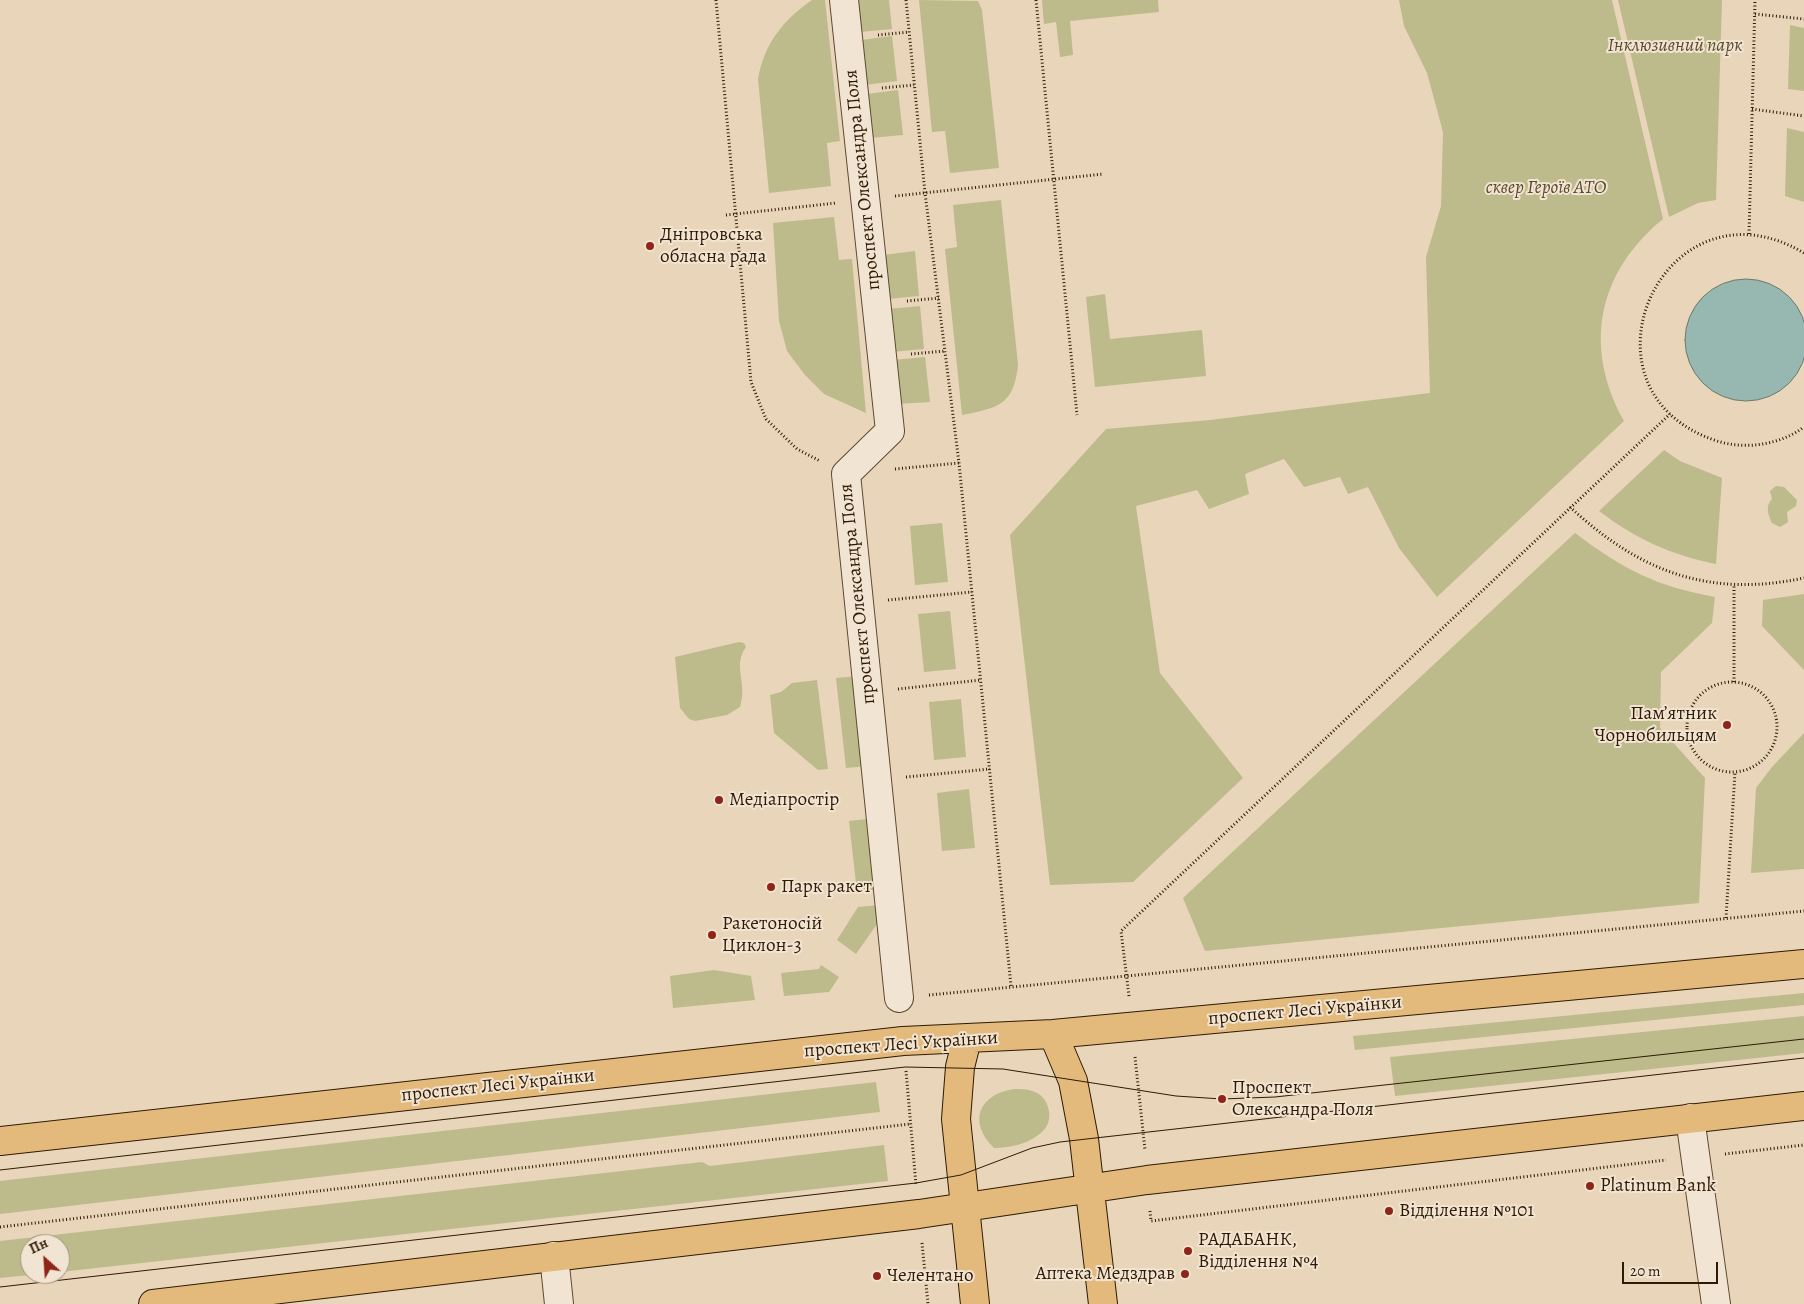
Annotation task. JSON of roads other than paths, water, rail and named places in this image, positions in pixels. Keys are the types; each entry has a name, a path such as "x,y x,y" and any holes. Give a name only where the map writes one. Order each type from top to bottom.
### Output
{"main road":[{"name":"проспект Лесі Українки","path":"0,1141 903,1041 1053,1034 1804,964"},
{"path":"1053,1034 1073,1081 1090,1188 1103,1304"},
{"path":"967,1038 960,1067 956,1119 975,1304"},
{"path":"153,1304 210,1301 554,1256 919,1214 1147,1180 1804,1106"}],"street":[{"name":"проспект Олександра Поля","path":"844,0 890,431 846,474 898,998"},
{"path":"1690,1118 1716,1304"},
{"path":"554,1256 559,1304"}],"water":[{"path":"1746,279 1758,280 1769,284 1780,289 1789,297 1797,306 1802,317 1806,328 1806,352 1802,363 1797,374 1789,383 1780,391 1769,396 1758,400 1746,401 1734,400 1723,396 1712,391 1703,383 1695,374 1690,363 1686,352 1685,340 1686,328 1690,317 1695,306 1703,297 1712,289 1723,284 1734,280"}],"tram line":[{"path":"0,1170 905,1067 1003,1069 1176,1096 1222,1099 1275,1097 1804,1039"},
{"path":"0,1287 916,1183 961,1175 1032,1148 1060,1142 1804,1058"}],"place":[{"name":"Дніпровська обласна рада","path":"650,246"},
{"name":"Пам’ятник Чорнобильцям","path":"1727,725"},
{"name":"Медіапростір","path":"719,800"},
{"name":"Парк ракет","path":"771,887"},
{"name":"Ракетоносій Циклон-3","path":"712,935"},
{"name":"Проспект Олександра Поля","path":"1222,1099"},
{"name":"Platinum Bank","path":"1590,1186"},
{"name":"Відділення №101","path":"1389,1211"},
{"name":"РАДАБАНК, Відділення №4","path":"1188,1251"},
{"name":"Аптека Медздрав","path":"1185,1274"},
{"name":"Челентано","path":"877,1276"}],"park label":[{"name":"Інклюзивний парк","path":"1675,46"},
{"name":"сквер Героїв АТО","path":"1546,188"}]}
